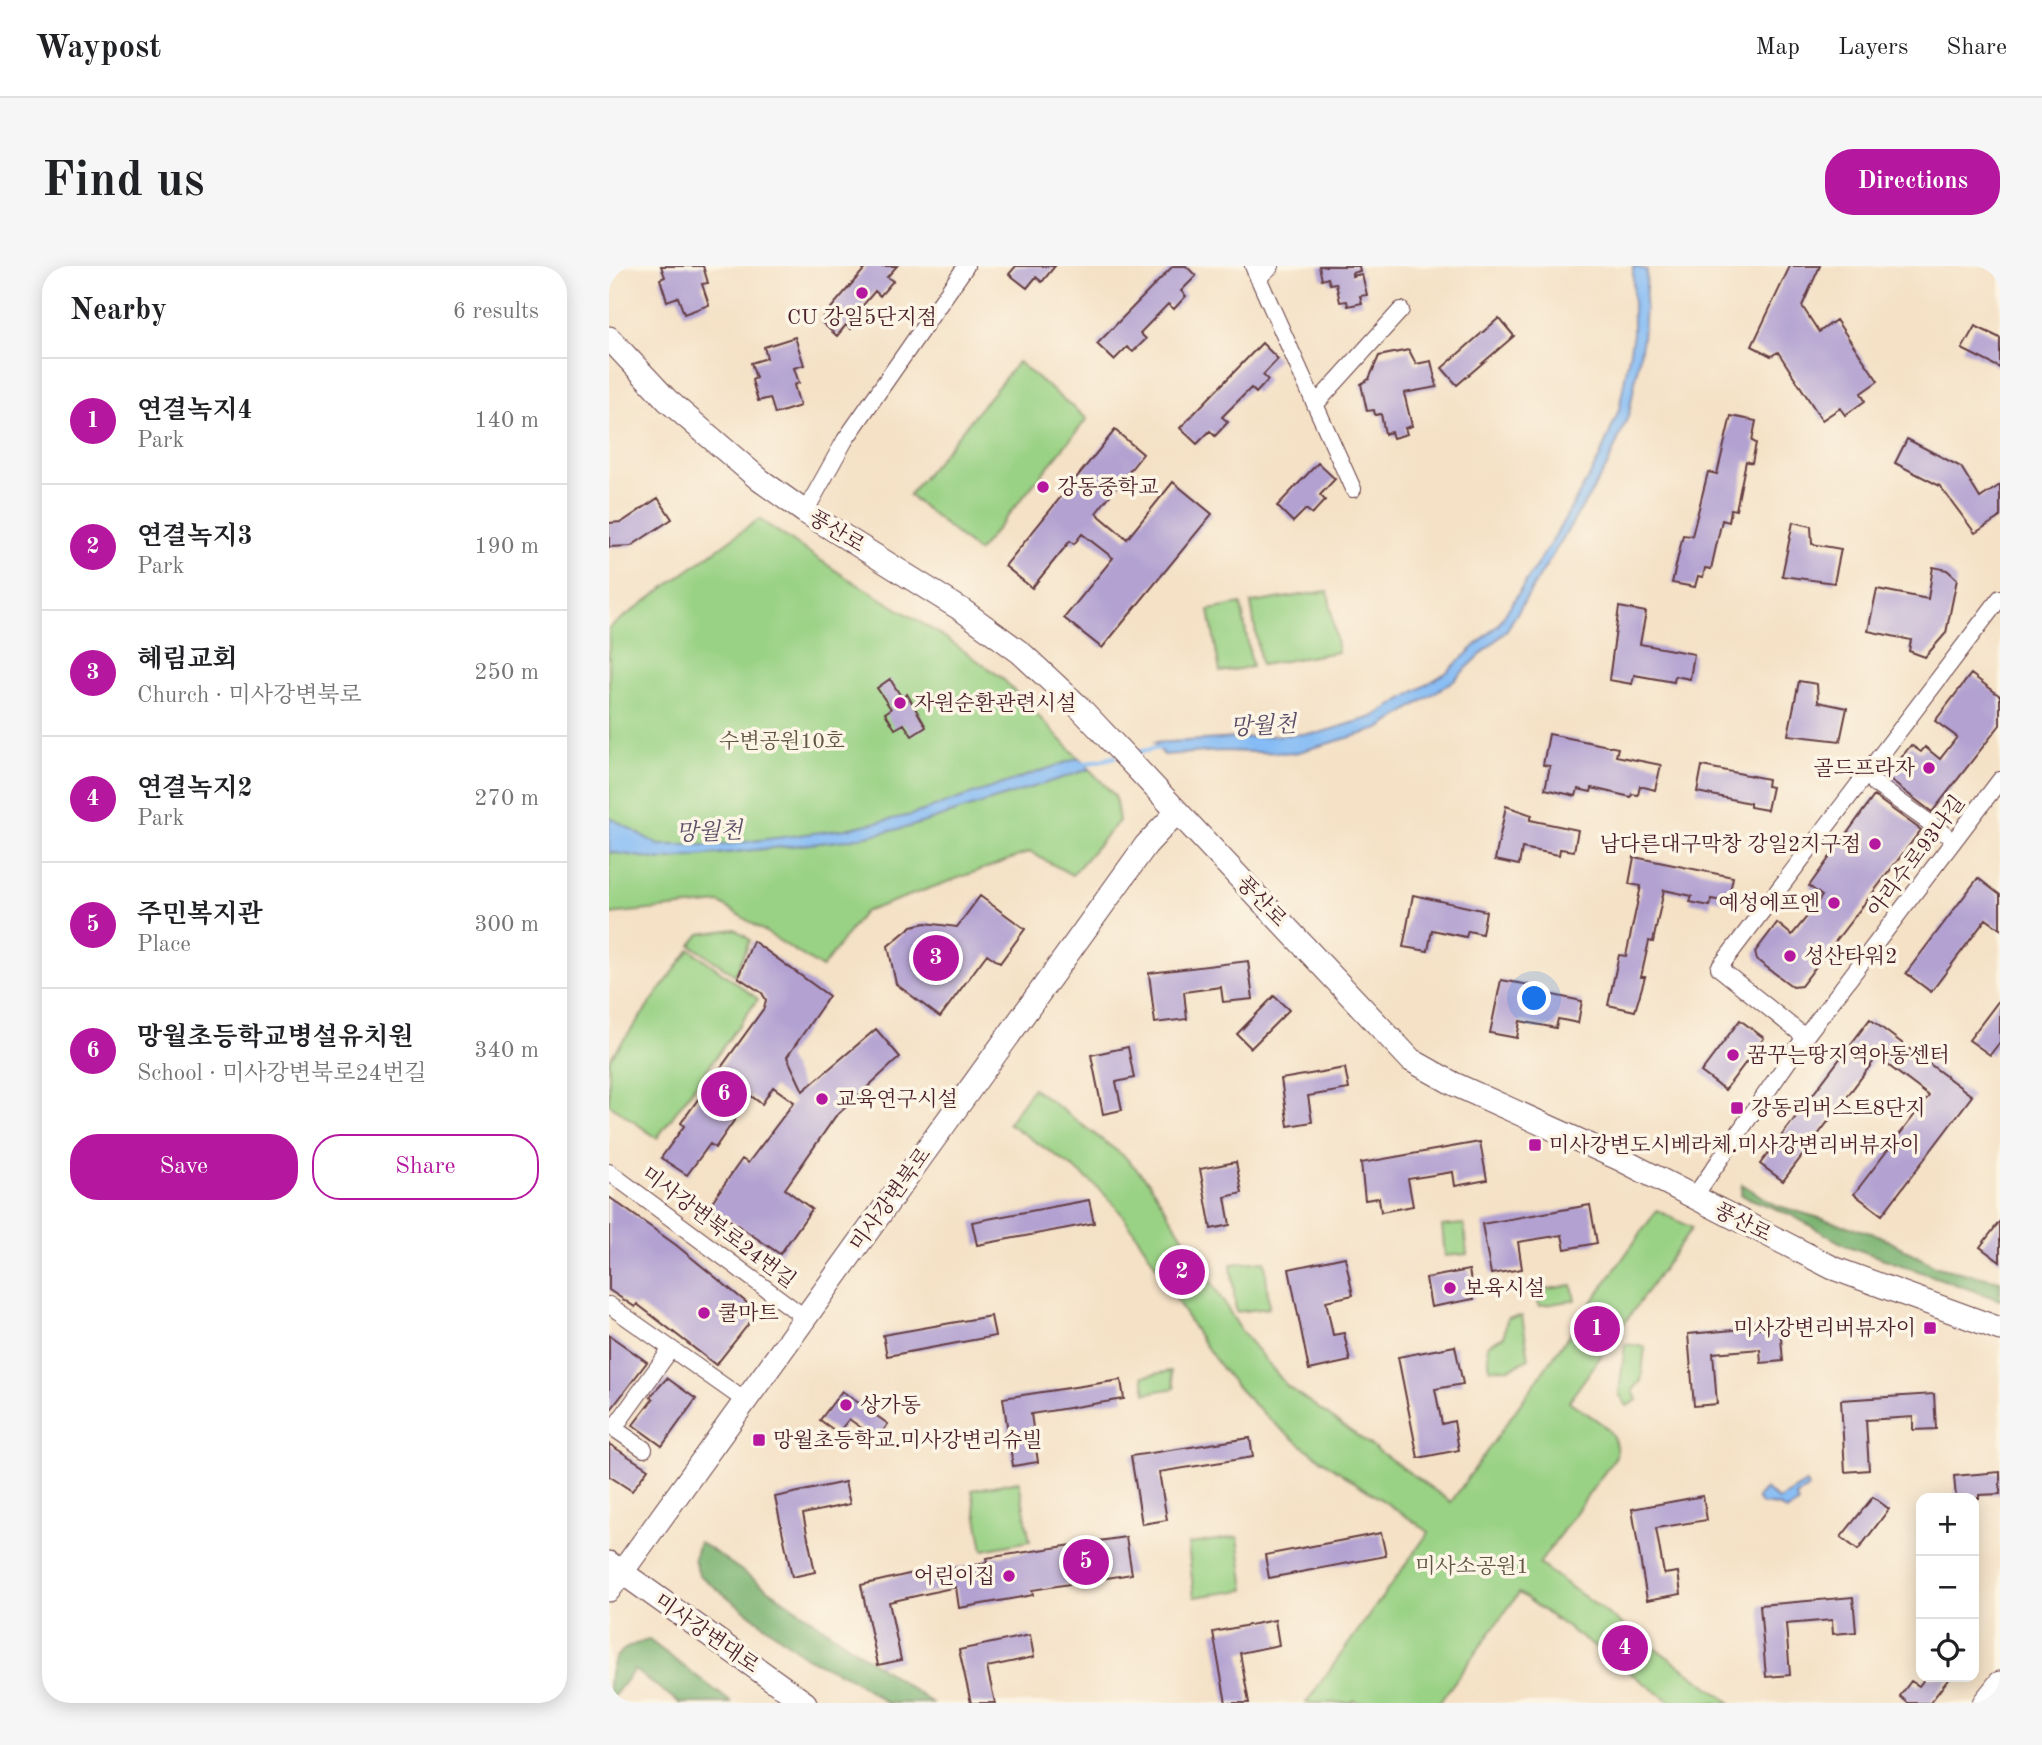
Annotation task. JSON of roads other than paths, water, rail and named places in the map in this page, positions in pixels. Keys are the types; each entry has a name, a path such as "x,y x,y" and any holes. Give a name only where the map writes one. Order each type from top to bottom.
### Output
{"street":[{"path":"1271,266 1255,272 1353,489"},
{"path":"805,512 845,440 960,268"},
{"path":"1315,405 1401,310"},
{"name":"풍산로","path":"609,338 702,433 805,512 963,610 1021,653 1080,708 1411,1060 1454,1084 1620,1159 1833,1268 1888,1291 2000,1329"},
{"path":"1805,1037 1719,968 2000,598"},
{"name":"아리수로93나길","path":"1694,1197 1805,1037 2000,780"},
{"path":"1875,784 1944,833"},
{"name":"미사강변북로","path":"613,1575 744,1400 1146,845 1176,813"},
{"name":"미사강변북로24번길","path":"609,1172 804,1317"},
{"path":"609,1305 744,1400"},
{"path":"644,1449 611,1426 671,1349"},
{"name":"미사강변대로","path":"613,1575 806,1703"},
{"path":"1984,1703 2000,1683"}],"water":[{"path":"1633,266 1647,270 1643,338 1629,414 1606,468 1506,631 1454,680 1379,729 1295,753 1221,751 1164,755 1154,743 1319,733 1373,717 1447,672 1498,625 1552,541 1598,461 1619,410 1633,334"},
{"name":"망월천","path":"1079,758 1090,769 909,827 847,840 661,860 609,852 609,817 659,845 722,845 845,829 911,815"},
{"path":"1806,1483 1808,1487 1796,1497 1798,1504 1786,1511 1779,1506 1761,1504 1757,1498 1765,1489 1778,1500"}],"waterway":[{"name":"망월천","path":"1134,753 1163,747"},
{"name":"망월천","path":"1080,765 1115,757"}],"place":[{"name":"CU 강일5단지점","path":"862,293"},
{"name":"강동중학교","path":"1043,487"},
{"name":"자원순환관련시설","path":"900,703"},
{"name":"골드프라자","path":"1929,768"},
{"name":"남다른대구막창 강일2지구점","path":"1875,844"},
{"name":"예성에프엔","path":"1834,903"},
{"name":"성산타워2","path":"1790,956"},
{"name":"혜림교회","path":"936,958"},
{"name":"꿈꾸는땅지역아동센터","path":"1733,1055"},
{"name":"망월초등학교병설유치원","path":"724,1094"},
{"name":"교육연구시설","path":"822,1099"},
{"name":"강동리버스트8단지","path":"1737,1108"},
{"name":"미사강변도시베라체.미사강변리버뷰자이","path":"1535,1145"},
{"name":"연결녹지3","path":"1182,1272"},
{"name":"보육시설","path":"1450,1288"},
{"name":"쿨마트","path":"704,1313"},
{"name":"미사강변리버뷰자이","path":"1930,1328"},
{"name":"연결녹지4","path":"1597,1329"},
{"name":"상가동","path":"846,1405"},
{"name":"망월초등학교.미사강변리슈빌","path":"759,1440"},
{"name":"주민복지관","path":"1086,1562"},
{"name":"어린이집","path":"1009,1576"},
{"name":"연결녹지2","path":"1625,1648"}],"park label":[{"name":"수변공원10호","path":"782,741"},
{"name":"미사소공원1","path":"1472,1566"}]}
